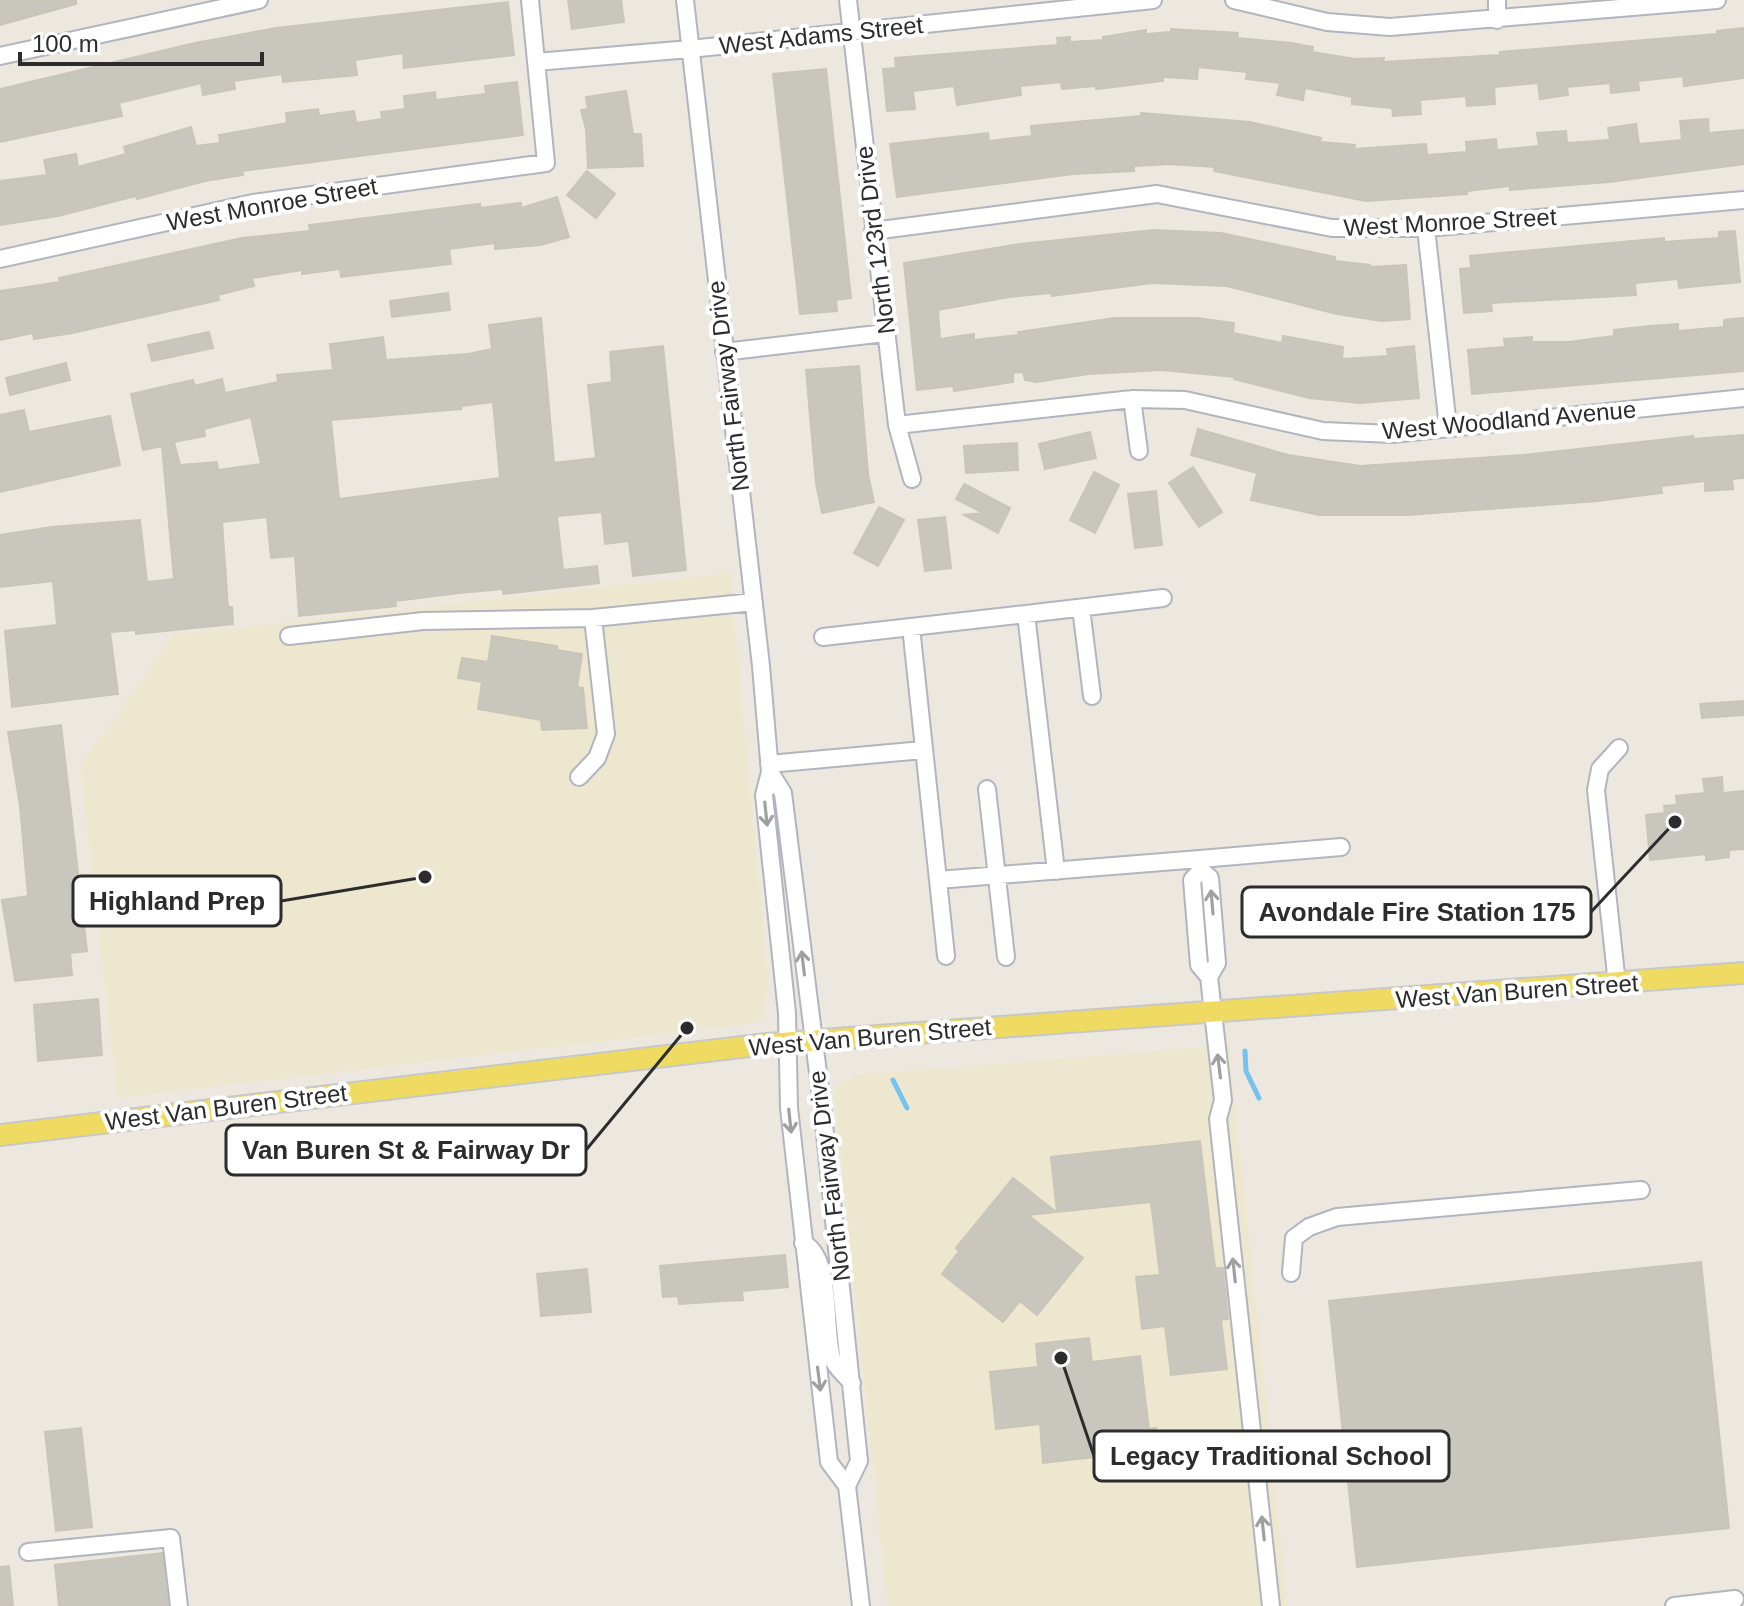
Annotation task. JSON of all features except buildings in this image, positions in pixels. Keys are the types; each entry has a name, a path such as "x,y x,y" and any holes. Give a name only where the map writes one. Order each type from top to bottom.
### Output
{"main road":[{"name":"West Van Buren Street","path":"0,1135 487,1075 812,1040 1744,973"}],"street":[{"path":"0,56 259,0"},
{"path":"530,0 536,62"},
{"name":"North Fairway Drive","path":"685,0 754,602 769,768 764,795 803,1243 829,1462 847,1486 861,1606"},
{"name":"North 123rd Drive","path":"848,0 897,425 912,479"},
{"name":"West Adams Street","path":"536,62 690,49 1079,4 1153,0"},
{"path":"1234,0 1272,4 1327,22 1390,27 1717,0"},
{"path":"1497,0 1497,20"},
{"name":"West Monroe Street","path":"0,259 253,203 546,163 536,62"},
{"name":"West Monroe Street","path":"873,231 1157,194 1332,228 1426,228 1744,200"},
{"path":"1426,228 1448,427"},
{"path":"724,352 885,333"},
{"name":"West Woodland Avenue","path":"897,425 1132,399 1185,400 1323,431 1392,434 1744,398"},
{"path":"1132,399 1139,451"},
{"path":"823,637 1163,598"},
{"path":"289,636 423,621 593,618 754,602"},
{"path":"1081,608 1092,696"},
{"path":"1026,614 1056,871"},
{"path":"579,777 597,758 606,734 593,618"},
{"path":"911,627 946,956"},
{"path":"1617,984 1596,790 1600,769 1619,748"},
{"path":"769,768 923,750"},
{"name":"North Fairway Drive","path":"769,768 783,793 822,1105 859,1461 847,1486"},
{"path":"987,789 1006,957"},
{"path":"938,880 1200,865 1341,847"},
{"path":"1200,865 1210,878 1217,963 1209,977 1223,1100 1218,1119 1271,1606"},
{"path":"1291,1273 1294,1238 1309,1227 1337,1217 1641,1190"},
{"path":"803,1243 811,1247 821,1265 833,1362 852,1383"},
{"path":"28,1552 171,1538 179,1606"},
{"path":"1674,1606 1735,1599"}],"shaded area":[{"path":"730,573 769,986 763,1020 117,1098 80,767 173,635"},
{"path":"1229,1045 1288,1606 887,1606 834,1092 839,1084 857,1075"}],"waterway":[{"path":"1245,1051 1246,1071 1259,1098"},
{"path":"893,1080 907,1108"}],"place":[{"name":"Avondale Fire Station 175","path":"1675,822"},
{"name":"Highland Prep","path":"425,877"},
{"name":"Van Buren St & Fairway Dr","path":"687,1028"},
{"name":"Legacy Traditional School","path":"1061,1358"}]}
